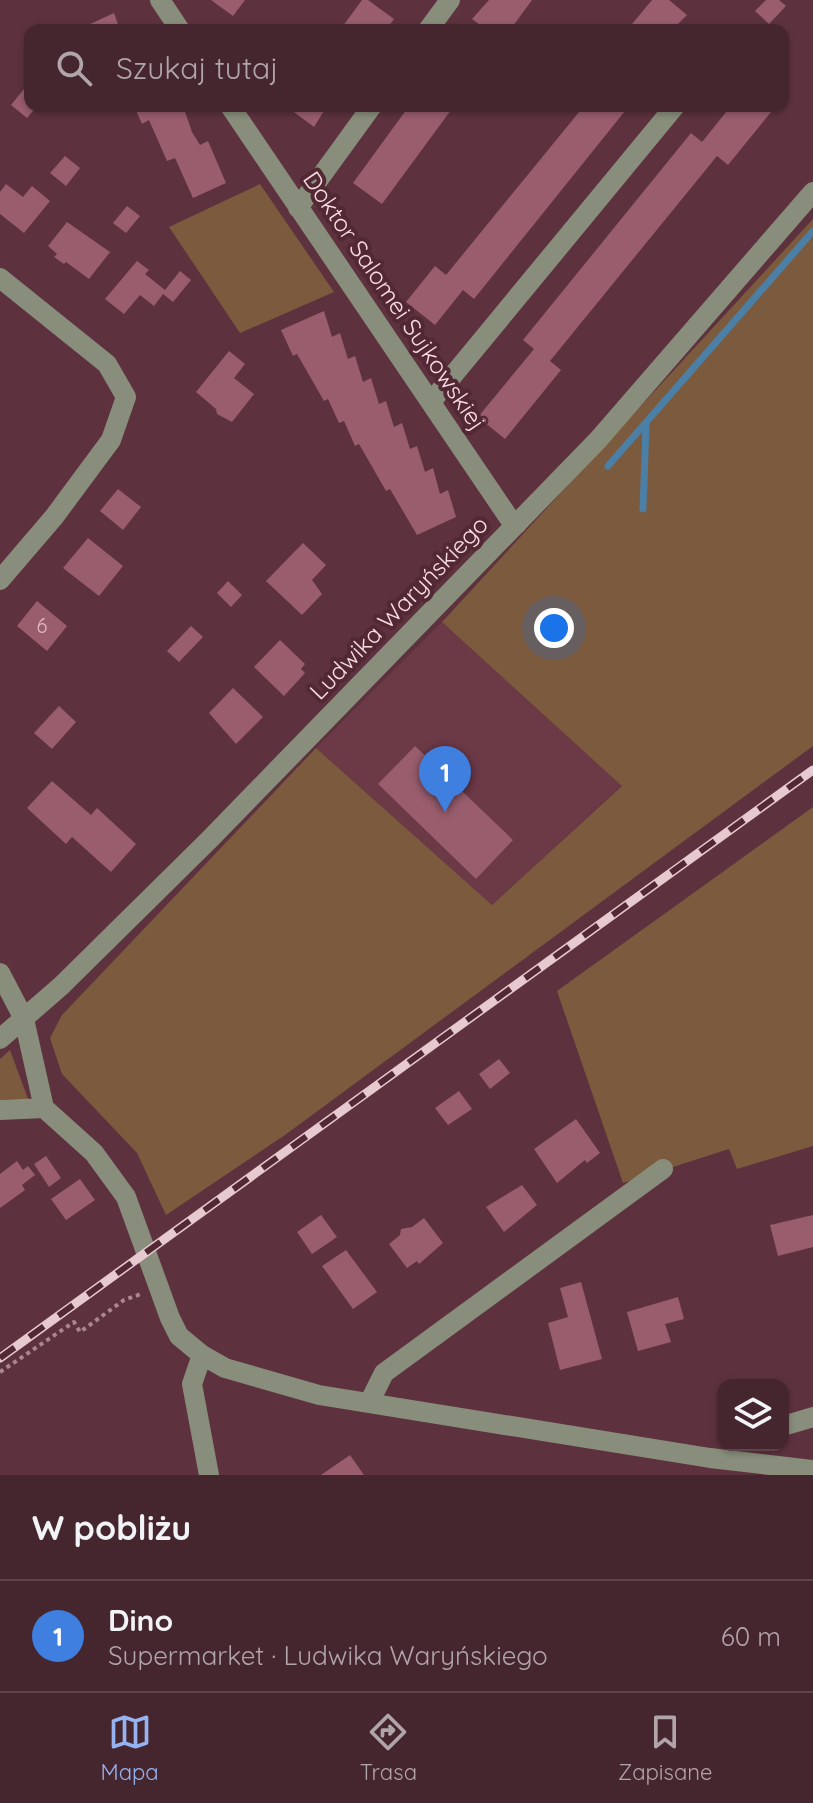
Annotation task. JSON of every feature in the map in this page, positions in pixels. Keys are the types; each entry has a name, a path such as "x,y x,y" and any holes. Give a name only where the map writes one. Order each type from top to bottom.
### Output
{"street":[{"path":"160,0 176,24"},
{"path":"432,24 450,0"},
{"name":"Doktor Salomei Sujkowskiej","path":"234,112 517,524"},
{"path":"298,208 368,112"},
{"path":"431,402 670,112"},
{"name":"Ludwika Waryńskiego","path":"0,1039 210,839 598,440 813,192"},
{"path":"0,278 107,364 126,397 111,440 54,517 0,580"},
{"path":"0,973 24,1019 44,1108 94,1153 126,1197 170,1318 179,1336 202,1355 225,1368 306,1391 369,1403 710,1458 813,1470"},
{"path":"0,1110 44,1108"},
{"path":"369,1403 384,1373 663,1169"},
{"path":"202,1355 192,1384 209,1475"},
{"path":"789,1424 813,1417"},
{"path":"710,1458 720,1451"}],"path":[{"path":"0,1372 74,1322 80,1332 124,1300 144,1293 141,1283"}],"shaded area":[{"path":"260,184 334,292 240,333 169,227"},
{"path":"813,219 813,746 285,1135 166,1215 137,1153 62,1074 50,1038 62,1015 316,748 492,905 622,786 442,622"},
{"path":"442,622 622,785 492,905 316,748"},
{"path":"813,807 813,1146 737,1169 729,1149 623,1183 557,991"},
{"path":"10,1050 28,1099 0,1100 0,1059"}],"building":[{"path":"211,0 245,0 233,16"},
{"path":"362,0 368,0 394,19 390,24 344,24"},
{"path":"489,0 532,0 514,24 479,24 472,19"},
{"path":"652,0 669,0 687,15 678,24 632,24"},
{"path":"766,0 779,0 786,6 769,24 755,11"},
{"path":"114,13 118,24 90,24"},
{"path":"24,89 24,112 32,112 27,118 11,105"},
{"path":"137,112 185,112 200,145 208,141 226,183 193,198 175,158 167,161 149,120 142,124"},
{"path":"294,112 323,112 314,127"},
{"path":"405,112 450,112 382,204 353,183"},
{"path":"579,112 624,112 474,299 463,290 435,325 406,302 435,266 446,275"},
{"path":"726,112 771,112 728,165 717,156 550,361 561,370 505,439 478,417 534,349 523,340 691,133 702,142"},
{"path":"65,156 80,168 66,186 50,173"},
{"path":"6,184 23,197 32,186 50,201 24,233 0,214 0,192"},
{"path":"127,206 140,216 126,233 113,223"},
{"path":"67,222 110,252 89,279 54,257 57,254 48,246"},
{"path":"137,261 149,270 145,274 165,290 180,271 191,280 173,302 163,294 154,306 140,295 124,314 105,299"},
{"path":"324,311 332,337 340,333 348,359 355,356 363,382 371,378 379,404 386,401 394,427 402,423 410,449 417,446 425,472 433,468 440,494 448,490 456,517 417,535 390,489 386,491 359,444 355,446 344,421 339,423 328,399 324,401 297,354 293,356 281,330"},
{"path":"229,351 245,364 234,378 254,394 232,422 217,414 216,409 196,392"},
{"path":"118,489 141,507 123,530 100,511"},
{"path":"88,538 123,566 99,596 63,568"},
{"path":"303,543 326,565 312,580 322,594 302,615 266,581"},
{"path":"228,581 242,595 231,607 217,593"},
{"path":"37,601 67,626 47,651 17,626"},
{"path":"191,626 203,637 179,662 167,651"},
{"path":"280,640 305,664 301,669 305,673 284,696 254,667"},
{"path":"233,688 263,717 236,744 209,713"},
{"path":"59,706 76,722 52,749 34,733"},
{"path":"415,746 513,840 476,879 378,784"},
{"path":"52,781 91,815 97,808 136,844 111,872 72,837 66,844 27,808"},
{"path":"499,1059 510,1073 490,1089 479,1074"},
{"path":"459,1091 472,1109 448,1125 435,1108"},
{"path":"576,1119 600,1153 587,1163 585,1160 557,1183 534,1149"},
{"path":"46,1156 61,1178 49,1187 34,1164"},
{"path":"17,1161 23,1170 28,1166 35,1175 22,1185 25,1190 0,1208 0,1174"},
{"path":"80,1179 95,1200 66,1220 51,1199"},
{"path":"522,1185 537,1205 504,1232 486,1207"},
{"path":"321,1215 337,1237 312,1254 297,1232"},
{"path":"813,1215 813,1247 778,1256 770,1225"},
{"path":"424,1218 443,1243 419,1264 417,1261 407,1268 389,1244 400,1235 401,1229 412,1227"},
{"path":"346,1250 377,1292 353,1309 322,1266"},
{"path":"581,1282 602,1359 560,1370 548,1323 568,1317 560,1288"},
{"path":"678,1297 684,1319 665,1324 671,1342 638,1351 627,1312"},
{"path":"350,1455 364,1475 321,1475"}],"waterway":[{"path":"608,466 813,231"},
{"path":"643,509 646,424"}],"railway":[{"path":"0,1358 813,770"}],"place":[{"name":"Dino","path":"445,812"}]}
